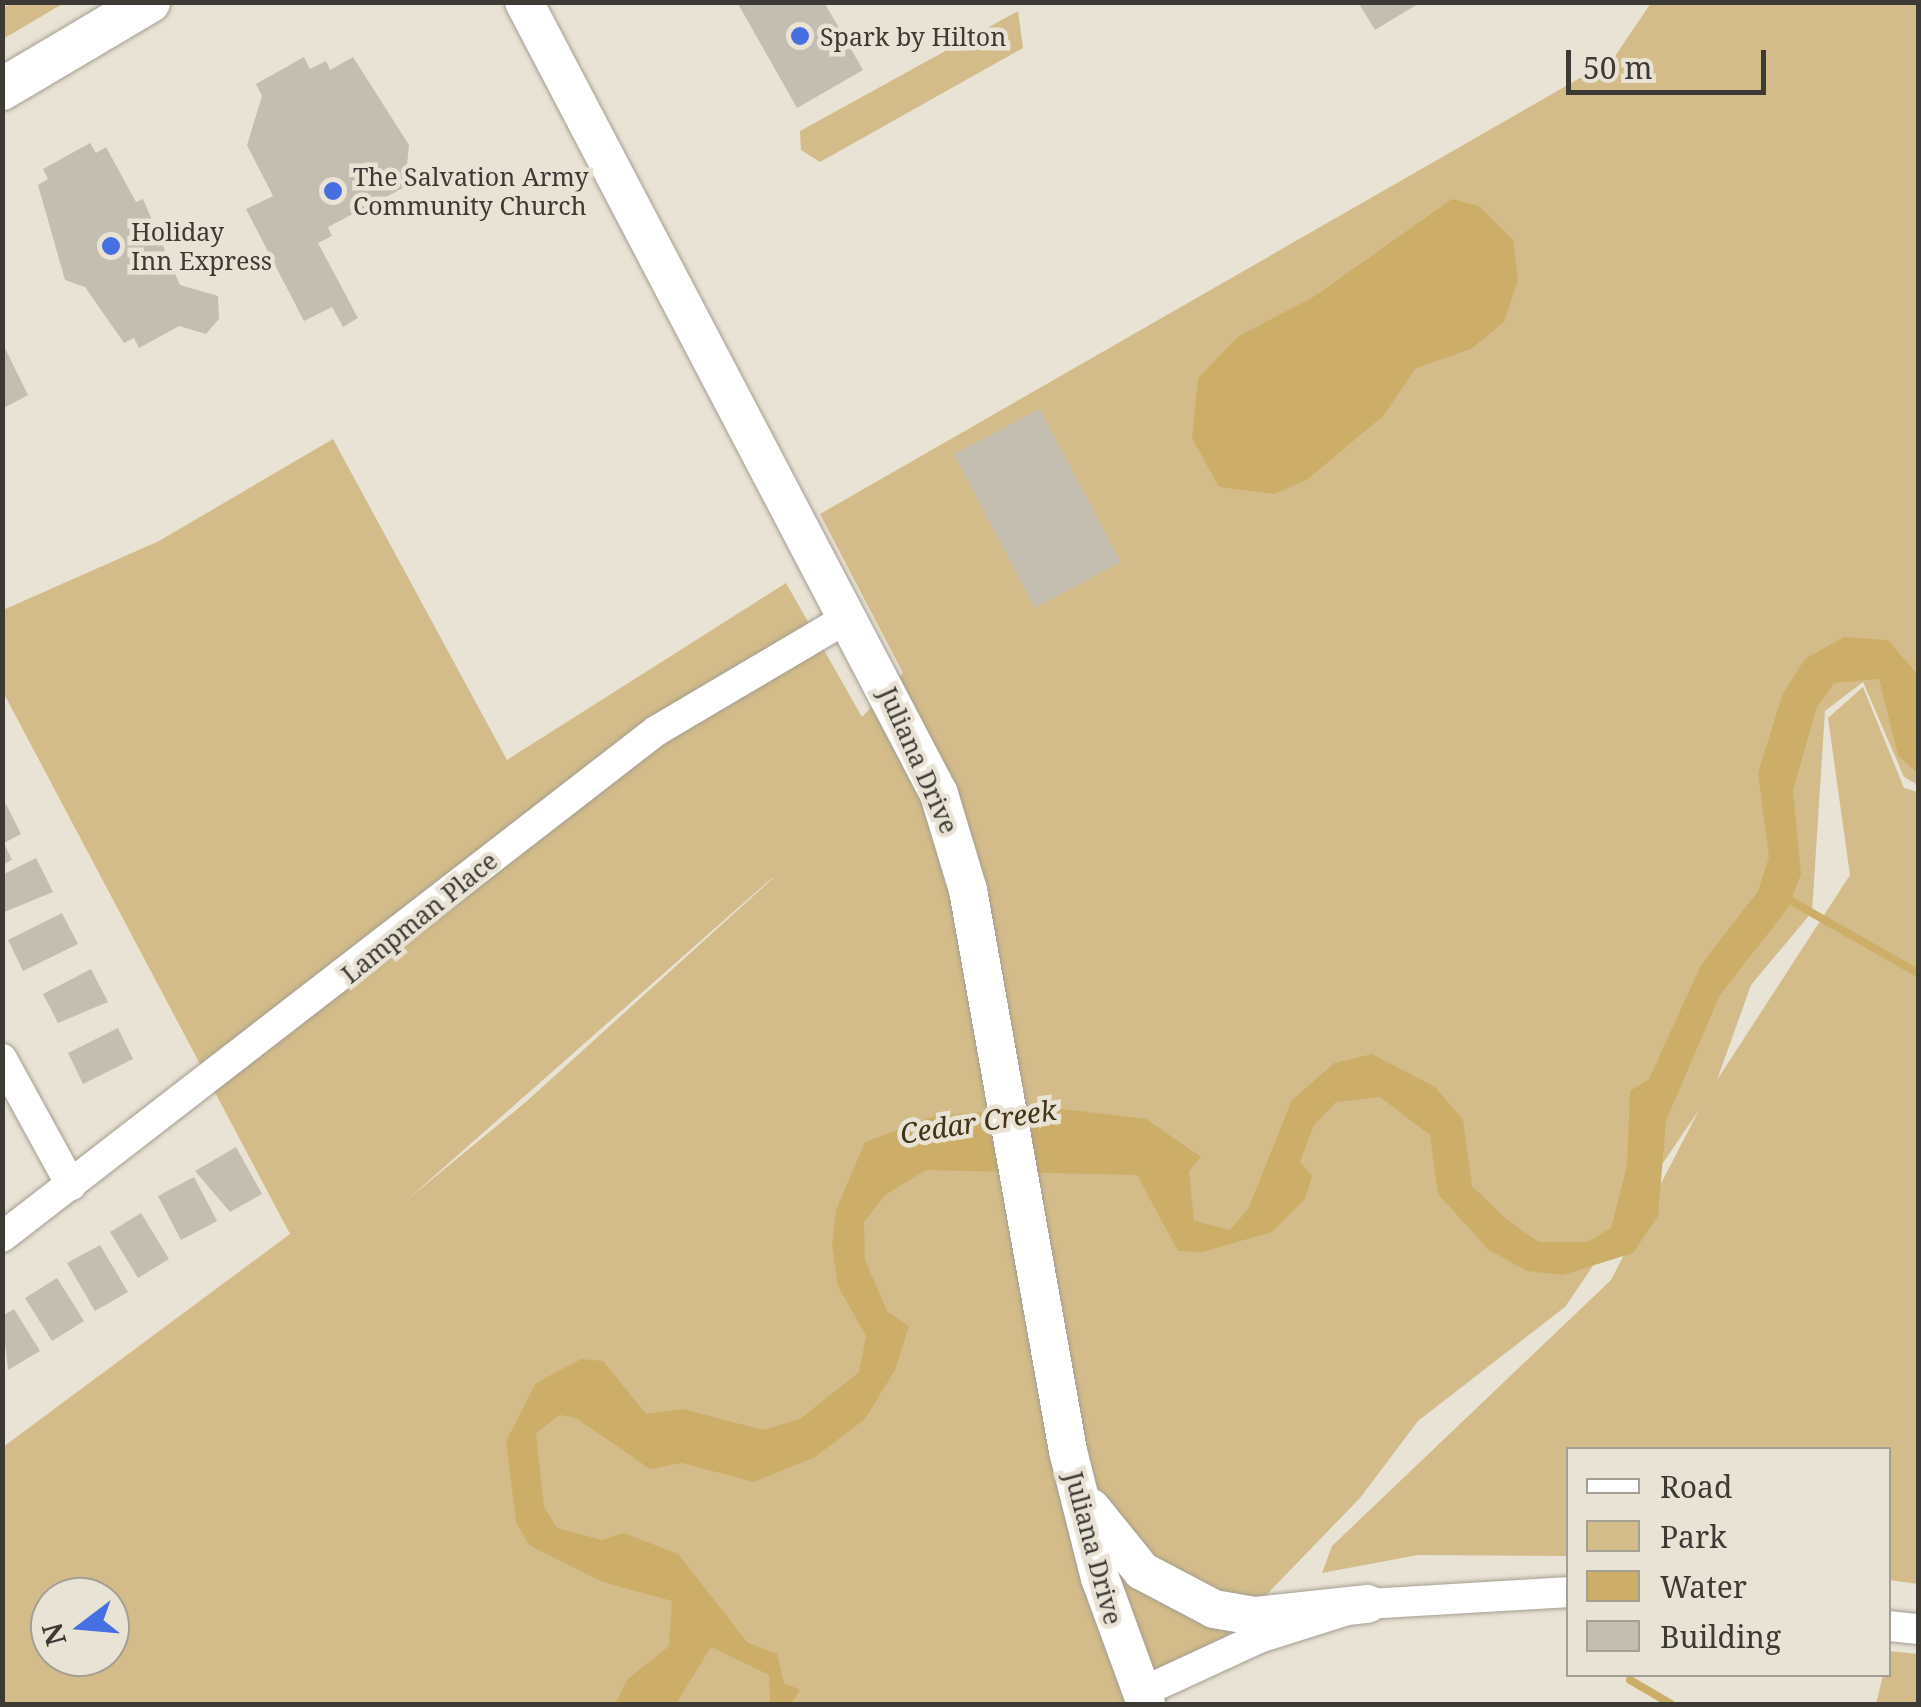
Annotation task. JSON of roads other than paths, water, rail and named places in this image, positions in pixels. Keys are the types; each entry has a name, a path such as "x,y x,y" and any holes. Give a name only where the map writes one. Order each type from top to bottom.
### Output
{"main road":[{"path":"2,89 150,2"}],"street":[{"name":"Juliana Drive","path":"524,2 849,616 955,839 1003,1078 1020,1195 1068,1451 1143,1698"},
{"name":"Lampman Place","path":"2,1236 656,731 849,616"},
{"path":"2,1059 72,1185"},
{"path":"1068,1451 1112,1542 1178,1594 1244,1616 1512,1588 1566,1592"},
{"path":"1143,1698 1274,1632 1367,1604"},
{"path":"1891,1626 1918,1629"}],"water":[{"path":"1452,199 1479,206 1513,240 1518,280 1504,322 1471,349 1416,368 1383,416 1308,479 1275,494 1219,487 1192,438 1198,378 1239,336 1315,296"},
{"name":"Cedar Creek","path":"1844,637 1888,640 1916,673 1918,774 1898,755 1879,679 1834,683 1816,709 1793,791 1801,874 1788,908 1720,995 1666,1121 1658,1216 1633,1253 1563,1275 1527,1271 1489,1250 1438,1194 1430,1135 1380,1097 1336,1102 1314,1125 1300,1162 1312,1176 1305,1199 1272,1232 1202,1252 1178,1251 1137,1175 926,1170 885,1195 864,1222 865,1260 887,1311 909,1326 895,1370 865,1419 815,1457 754,1482 682,1463 650,1469 576,1418 560,1415 536,1433 544,1507 557,1528 602,1540 624,1533 678,1554 748,1643 777,1654 784,1683 800,1690 791,1704 770,1704 769,1675 711,1647 676,1704 615,1704 628,1679 669,1646 672,1601 603,1582 529,1545 516,1522 506,1441 536,1383 581,1359 603,1361 646,1414 683,1409 763,1430 800,1419 859,1372 866,1336 838,1286 832,1246 836,1210 865,1142 935,1116 1045,1107 1146,1119 1201,1157 1189,1171 1194,1221 1230,1230 1248,1209 1292,1100 1334,1063 1372,1054 1435,1087 1463,1120 1472,1186 1506,1219 1539,1242 1587,1242 1611,1228 1627,1165 1630,1091 1649,1079 1701,965 1758,891 1769,857 1758,773 1783,693 1805,659"}],"waterway":[{"path":"1784,897 1918,973"},
{"path":"1630,1680 1671,1704"}],"place":[{"name":"Spark by Hilton","path":"800,36"},
{"name":"The Salvation Army Community Church","path":"333,191"},
{"name":"Holiday Inn Express","path":"111,246"}]}
